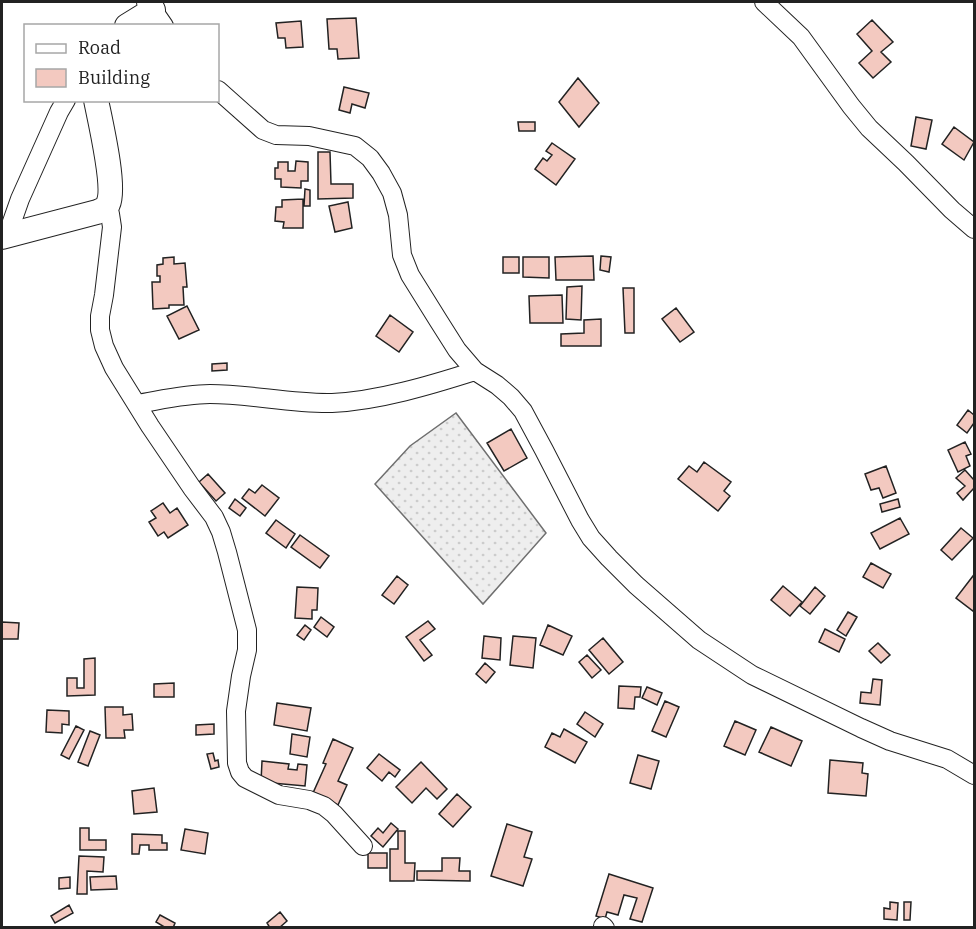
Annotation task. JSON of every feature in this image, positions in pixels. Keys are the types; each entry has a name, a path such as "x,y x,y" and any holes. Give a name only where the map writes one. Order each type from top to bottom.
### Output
{"street":[{"path":"764,2 801,37 869,128 952,210 975,229"},
{"path":"131,24 155,12"},
{"path":"219,91 263,130 276,135 309,136 356,146 370,158 392,193 398,215 402,255 410,275 457,350 475,371 512,397 523,411 591,538 636,585 699,640 752,675 890,741 947,759 975,775"},
{"path":"4,237 65,102"},
{"path":"4,237 97,213 107,207 110,200 109,176 96,102"},
{"path":"107,207 112,227 100,316 100,330 104,346 114,368 137,404 186,480 214,517 227,552 247,630 247,650 236,711 237,763 240,772 244,778 279,795 309,800 324,806 363,846"},
{"path":"137,404 183,395 209,394 308,403 335,403 393,393 475,371"}],"shaded area":[{"path":"456,413 546,533 483,604 375,484 410,446"}],"building":[{"path":"356,18 359,58 338,59 337,49 329,49 327,19"},
{"path":"872,20 893,42 881,52 891,62 873,78 859,63 872,51 857,34"},
{"path":"301,21 303,47 286,48 285,38 278,38 276,23"},
{"path":"578,78 599,103 579,127 559,102"},
{"path":"344,87 369,93 365,108 352,104 350,113 339,110"},
{"path":"916,117 932,120 926,149 911,146"},
{"path":"518,122 535,122 535,131 519,131"},
{"path":"954,127 974,142 964,160 942,144"},
{"path":"552,143 575,159 556,185 535,169 543,158 547,161 552,155 546,151"},
{"path":"318,152 330,152 331,184 353,184 353,198 318,199"},
{"path":"296,161 308,162 308,181 301,181 301,188 281,187 281,179 275,179 275,168 278,168 278,162 288,162 288,171 295,171"},
{"path":"305,189 310,190 310,206 304,206"},
{"path":"303,199 303,228 283,228 284,222 275,221 276,207 282,207 282,200"},
{"path":"348,202 352,228 335,232 329,206"},
{"path":"593,256 594,280 556,280 555,257"},
{"path":"601,256 611,257 609,272 600,270"},
{"path":"174,257 174,264 185,263 187,287 183,287 184,305 169,305 169,308 153,309 152,282 160,282 160,276 157,276 157,265 163,264 163,258"},
{"path":"503,257 519,257 519,273 503,273"},
{"path":"523,257 549,257 549,278 523,277"},
{"path":"582,286 581,320 566,319 567,287"},
{"path":"623,288 634,288 634,333 625,333"},
{"path":"562,295 563,323 530,323 529,296"},
{"path":"187,306 199,330 179,339 167,316"},
{"path":"676,308 694,332 680,342 662,319"},
{"path":"390,315 413,332 399,352 376,336"},
{"path":"601,319 601,346 561,346 561,334 584,333 584,320"},
{"path":"227,363 227,370 212,371 212,364"},
{"path":"968,410 974,415 974,423 967,433 957,425"},
{"path":"511,429 527,458 504,471 487,443"},
{"path":"965,442 971,454 966,456 970,466 958,472 948,450"},
{"path":"704,462 731,482 724,491 730,496 718,511 678,479 689,466 697,472"},
{"path":"886,466 896,493 883,498 879,488 871,490 865,474"},
{"path":"965,470 974,480 974,488 963,500 957,493 965,486 956,478"},
{"path":"208,474 225,493 216,501 199,482"},
{"path":"262,485 279,498 265,516 242,498 249,489 255,493"},
{"path":"235,499 246,508 240,516 229,508"},
{"path":"898,499 900,507 882,512 880,504"},
{"path":"163,503 170,513 177,508 188,525 168,538 164,532 158,536 149,522 156,518 151,511"},
{"path":"900,518 909,534 880,549 871,533"},
{"path":"276,520 295,534 286,548 266,533"},
{"path":"961,528 973,538 952,560 941,550"},
{"path":"300,535 329,556 320,568 291,547"},
{"path":"871,563 891,574 883,588 863,577"},
{"path":"397,576 408,585 394,604 382,595"},
{"path":"973,576 974,609 973,611 956,598"},
{"path":"783,586 802,602 790,616 771,600"},
{"path":"297,587 318,588 317,610 312,610 312,619 295,618"},
{"path":"815,587 825,596 810,614 800,606"},
{"path":"848,612 857,617 846,636 837,630"},
{"path":"321,617 334,627 327,637 314,627"},
{"path":"428,621 435,629 420,640 432,655 424,661 406,637"},
{"path":"2,622 19,623 18,639 2,639"},
{"path":"305,625 311,630 304,640 297,635"},
{"path":"548,625 572,636 563,655 540,645"},
{"path":"825,629 845,639 839,652 819,642"},
{"path":"484,636 501,638 500,660 482,658"},
{"path":"513,636 536,638 533,668 510,665"},
{"path":"603,638 623,662 609,674 589,650"},
{"path":"878,643 890,655 881,663 869,651"},
{"path":"587,655 601,670 592,678 579,662"},
{"path":"95,658 95,695 67,696 67,678 77,678 77,688 84,688 84,659"},
{"path":"485,663 495,672 486,683 476,674"},
{"path":"873,679 882,680 880,705 860,703 861,692 871,693"},
{"path":"174,683 174,697 154,697 154,684"},
{"path":"619,686 641,687 640,697 635,697 634,709 618,708"},
{"path":"647,687 662,693 657,705 642,698"},
{"path":"665,701 679,707 666,737 652,731"},
{"path":"277,703 311,708 307,731 274,725"},
{"path":"105,707 123,707 123,715 132,714 133,730 124,730 125,738 106,738"},
{"path":"47,710 69,711 69,725 62,724 62,733 46,732"},
{"path":"585,712 603,724 595,737 577,724"},
{"path":"735,721 756,730 745,755 724,746"},
{"path":"214,724 214,734 196,735 196,725"},
{"path":"76,726 84,730 69,759 61,755"},
{"path":"771,727 802,741 791,766 759,752"},
{"path":"564,729 587,742 575,763 545,747 552,733 560,737"},
{"path":"90,731 100,735 88,766 78,762"},
{"path":"292,734 310,737 307,757 290,754"},
{"path":"333,739 353,748 338,781 347,785 338,805 313,793 326,764 323,763"},
{"path":"213,753 215,761 218,760 219,767 211,769 207,754"},
{"path":"379,754 400,770 395,777 389,772 382,781 367,768"},
{"path":"638,755 659,761 651,789 630,783"},
{"path":"830,760 863,763 862,773 868,774 866,796 828,793"},
{"path":"262,761 289,764 288,769 297,770 298,764 307,765 305,786 261,782"},
{"path":"421,762 447,789 437,799 426,788 412,803 396,787"},
{"path":"154,788 157,812 134,814 132,791"},
{"path":"457,794 471,807 453,827 439,814"},
{"path":"391,823 398,829 383,847 371,836 378,828 383,833"},
{"path":"507,824 532,832 524,857 532,859 523,886 491,876"},
{"path":"80,828 89,828 89,840 106,840 106,850 80,850"},
{"path":"185,829 208,833 205,854 181,850"},
{"path":"398,831 405,831 405,863 415,863 414,881 390,881 390,849 398,849"},
{"path":"132,834 162,835 162,843 167,843 167,850 149,850 149,845 140,845 139,854 132,854"},
{"path":"368,853 387,853 387,868 368,868"},
{"path":"79,856 104,857 103,872 87,871 87,894 77,894"},
{"path":"442,858 460,858 459,871 470,871 470,881 417,880 417,871 442,871"},
{"path":"609,874 653,888 642,922 630,919 637,898 624,895 618,915 607,912 605,919 596,916"},
{"path":"116,876 117,889 91,890 90,877"},
{"path":"70,877 70,888 59,889 59,878"},
{"path":"890,902 898,903 897,920 884,919 884,908 890,909"},
{"path":"904,902 911,902 910,920 904,920"},
{"path":"69,905 73,913 55,923 51,916"},
{"path":"280,912 287,921 279,928 270,928 267,923"},
{"path":"160,915 175,923 173,928 166,928 156,922"}]}
